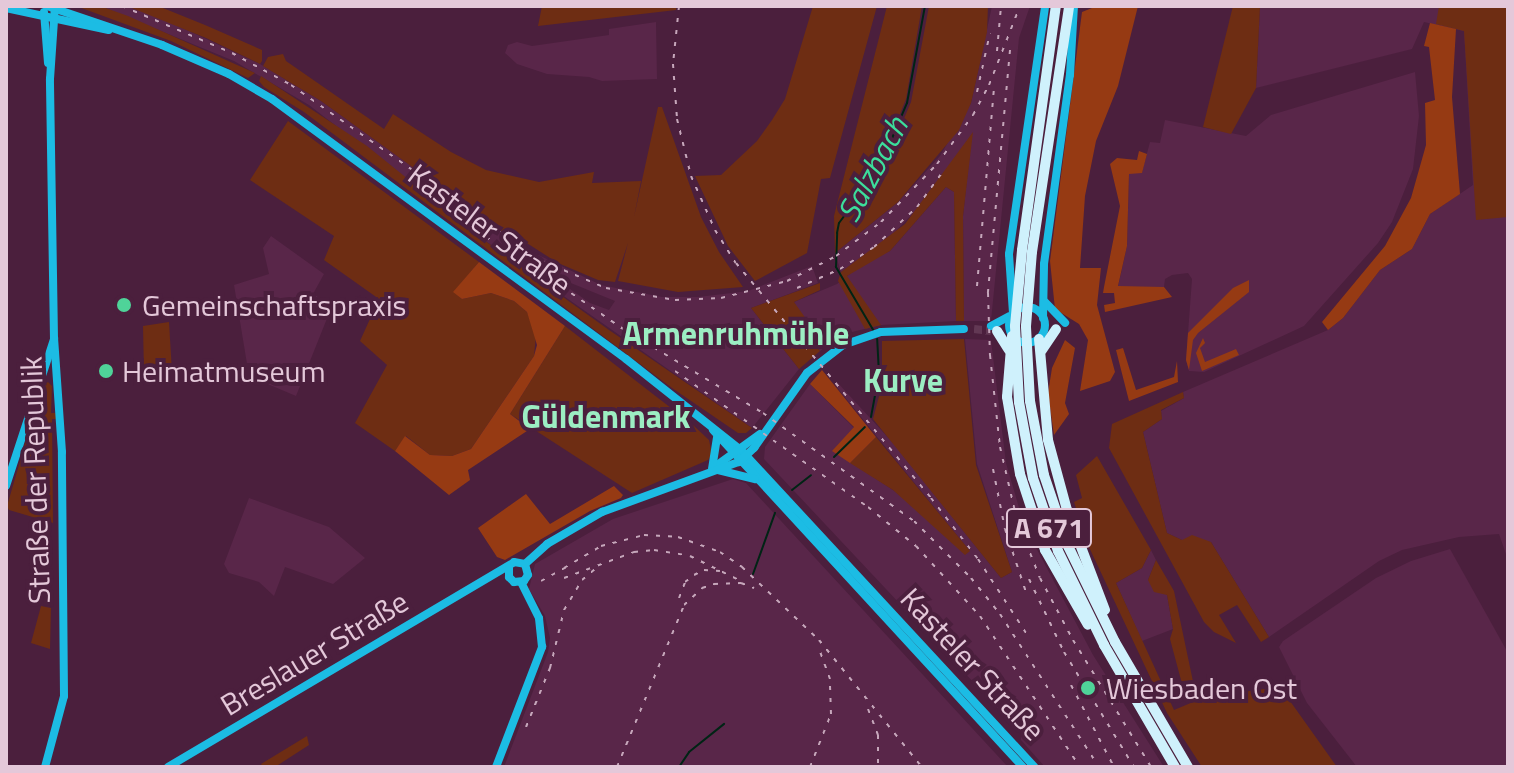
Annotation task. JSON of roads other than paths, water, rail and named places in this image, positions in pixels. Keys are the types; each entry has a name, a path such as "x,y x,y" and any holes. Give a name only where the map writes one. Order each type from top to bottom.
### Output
{"highway":[{"name":"A 671","path":"1056,6 1027,251 1024,401 1058,523 1109,644 1175,767"},
{"name":"A 671","path":"1027,251 1071,6"},
{"path":"1001,323 1010,352"},
{"path":"1042,356 1045,343 1060,326"},
{"path":"1011,334 1008,406 1027,500 1057,575 1109,644"},
{"path":"1041,337 1048,440 1109,644"},
{"name":"A 671","path":"1109,644 1188,767"}],"main road":[{"path":"1001,323 1010,286 1009,254 1045,6"},
{"path":"1001,323 1023,343 1041,337 1044,264 1070,75 1071,6"},
{"name":"Kasteler Straße","path":"6,8 49,8 138,36 239,81 311,125 708,423 1035,767"},
{"name":"Straße der Republik","path":"49,8 55,19 50,79"},
{"name":"Straße der Republik","path":"45,767 60,718 64,688 61,416 54,339 49,8"},
{"name":"Kasteler Straße","path":"55,19 138,36"},
{"path":"1044,302 1060,326"},
{"path":"1001,323 1023,307 1031,308 1043,318"},
{"path":"1001,323 1011,334"},
{"path":"521,582 529,573 525,564 547,544 602,512 712,471 740,456 760,437 813,366 843,345 881,332 969,329"},
{"path":"6,486 54,339"},
{"name":"Kasteler Straße","path":"708,423 717,436 740,456"},
{"path":"712,471 717,436"},
{"path":"712,471 758,475 760,437"},
{"name":"Kasteler Straße","path":"758,475 1023,767"},
{"name":"Breslauer Straße","path":"168,767 484,580 509,573 514,562 525,564"},
{"path":"496,767 542,647 539,618 521,582 509,573"}],"waterway":[{"name":"Salzbach","path":"875,333 836,267 837,233 839,223 879,169 907,103 925,6"},
{"name":"Salzbach","path":"871,417 879,374 877,339"},
{"name":"Salzbach","path":"834,457 865,427"},
{"name":"Salzbach","path":"792,490 811,475"},
{"name":"Salzbach","path":"753,574 775,513"},
{"name":"Salzbach","path":"679,767 689,752 724,724"}],"tunnel":[{"path":"974,329 991,331"}],"railway":[{"path":"122,6 232,53 291,85 542,261 606,288 675,300 721,298 787,281 836,256 881,222 937,164 973,115 989,85 1020,6"},
{"path":"679,6 673,64 677,119 691,176 715,230 736,263 978,559 1030,639"},
{"path":"997,51 1001,6"},
{"path":"977,92 990,33"},
{"path":"1010,50 988,293 990,355 1000,447 1017,520 1040,578 1073,640 1151,767"},
{"path":"977,286 994,87"},
{"path":"797,288 840,269 874,247 917,207 944,170"},
{"path":"448,208 537,275"},
{"path":"532,266 623,329 763,413 914,521 971,578 1000,614 1099,767"},
{"path":"675,371 868,507 916,546 980,616 1080,767"},
{"path":"993,469 1005,529 1026,592"},
{"path":"564,568 601,546 644,535 678,537 720,552 742,567 819,640 922,767"},
{"path":"564,578 634,552 654,550 690,556 741,581"},
{"path":"541,581 572,564"},
{"path":"526,727 550,668 564,610 582,580 595,569"},
{"path":"679,598 685,582 694,575 704,570 720,571"},
{"path":"1029,579 1064,652 1134,767"},
{"path":"617,767 684,605 702,588 714,584 741,583 754,588"},
{"path":"810,767 831,714 830,679 819,649"},
{"path":"1071,685 1114,767"},
{"path":"868,709 878,735 878,767"}],"place":[{"name":"Gemeinschaftspraxis","path":"124,305"},
{"name":"Heimatmuseum","path":"106,371"},
{"name":"Wiesbaden Ost","path":"1088,688"}],"district":[{"name":"Armenruhmühle","path":"736,333"},
{"name":"Kurve","path":"903,380"},
{"name":"Güldenmark","path":"606,416"}]}
